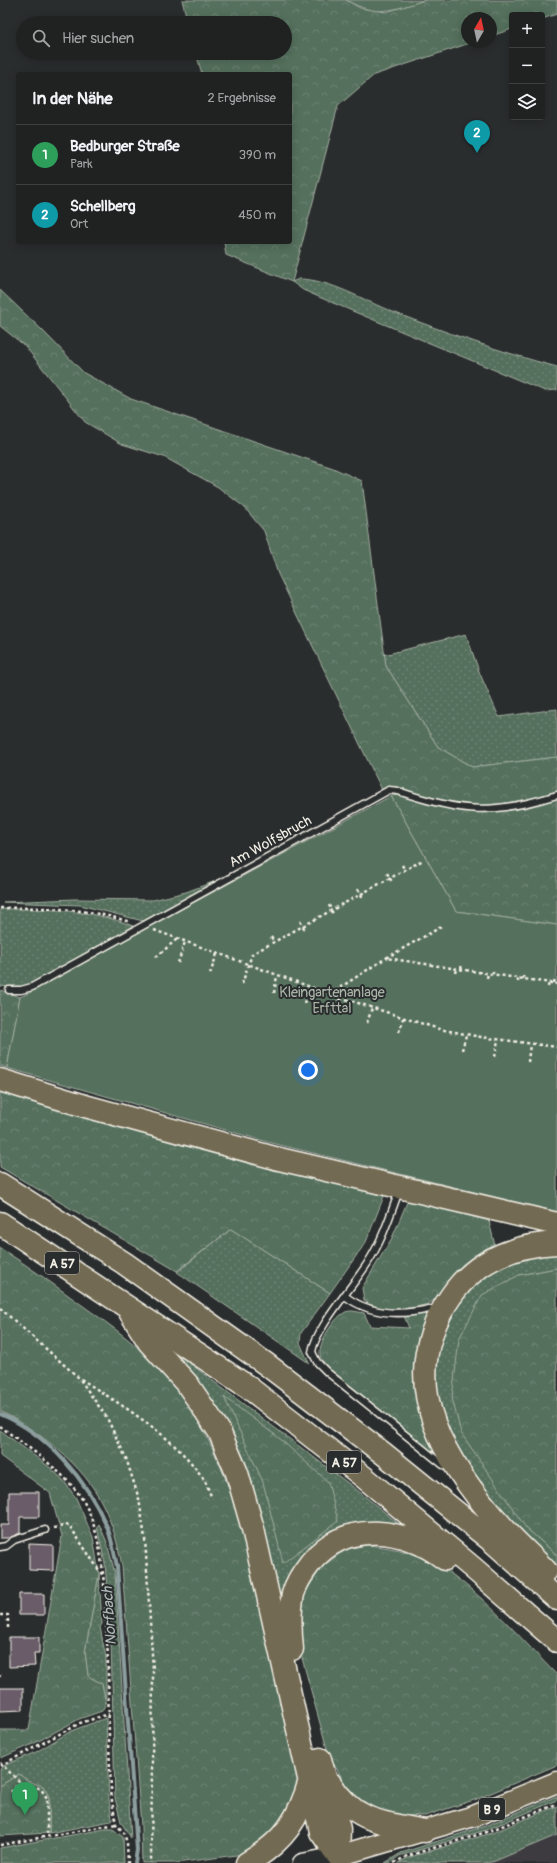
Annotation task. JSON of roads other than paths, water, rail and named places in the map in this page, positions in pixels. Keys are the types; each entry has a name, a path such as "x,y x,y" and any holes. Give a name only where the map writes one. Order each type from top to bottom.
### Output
{"highway":[{"path":"0,1080 195,1137 275,1158 557,1224"},
{"name":"A 57","path":"0,1184 124,1263 266,1364 384,1454 493,1542 557,1599"},
{"name":"A 57","path":"0,1223 125,1304 248,1387 365,1478 554,1638"},
{"path":"557,1243 527,1246 509,1251 482,1265 464,1281 446,1303 433,1331 425,1374 426,1401 435,1428 458,1468 486,1507 557,1584"},
{"path":"125,1304 149,1342 188,1385 219,1430 237,1473 316,1771 339,1829 338,1856"},
{"path":"425,1830 375,1820 355,1811 338,1796 316,1771 292,1650 289,1619 294,1593 303,1572 319,1552 342,1538 366,1532 381,1532 397,1535 421,1544 457,1569 518,1621 530,1628 554,1638"},
{"path":"248,1863 271,1848 287,1831 301,1807 316,1771"}],"main road":[{"name":"B 9","path":"338,1856 474,1816 557,1782"},
{"path":"302,1863 338,1856"}],"lane":[{"name":"Am Wolfsbruch","path":"9,990 21,990 32,987 389,790 398,791 449,806 481,810 514,807 557,795"},
{"path":"400,1187 383,1236 368,1264 315,1340 312,1352 317,1362 327,1372 443,1464"},
{"path":"345,1296 356,1304 374,1311 394,1314 415,1313 429,1309"},
{"path":"0,1547 6,1546 14,1540 45,1530"}],"waterway":[{"name":"Norfbach","path":"0,1414 34,1433 64,1460 89,1492 99,1509 110,1536 117,1566 137,1850 135,1863"}],"place":[{"name":"Schellberg","path":"477,153"},
{"name":"Bedburger Straße","path":"25,1815"}],"park label":[{"name":"Kleingartenanlage Erfttal","path":"332,1000"}]}
